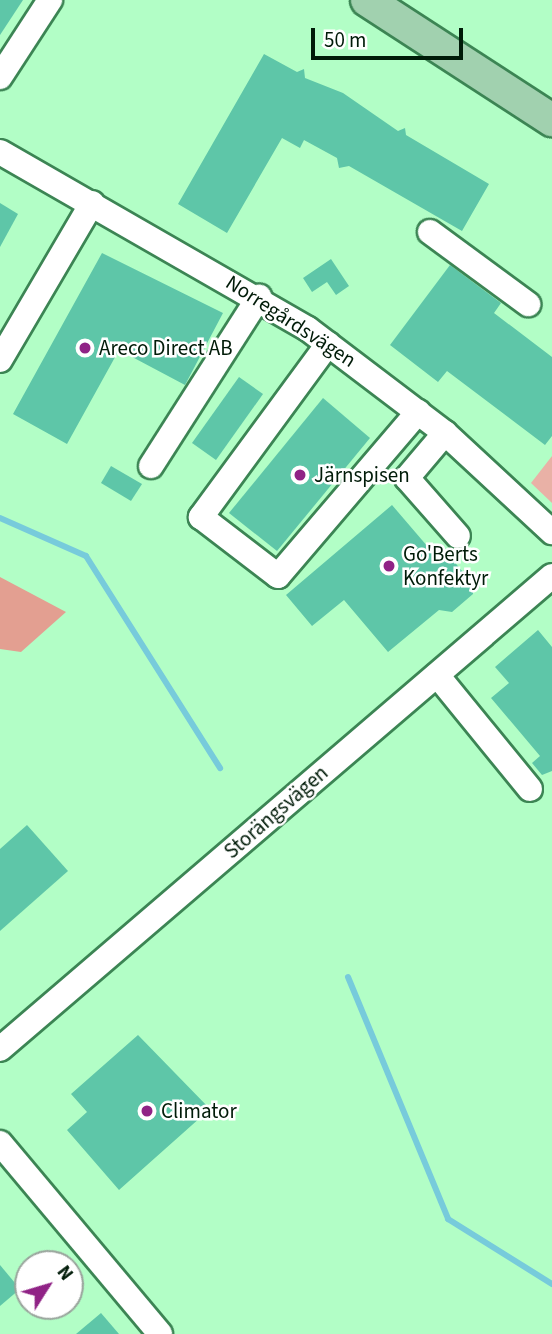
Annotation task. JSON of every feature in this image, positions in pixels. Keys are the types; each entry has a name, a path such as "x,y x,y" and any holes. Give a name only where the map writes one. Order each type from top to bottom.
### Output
{"main road":[{"path":"367,0 552,120"}],"street":[{"path":"0,77 50,0"},
{"name":"Norregårdsvägen","path":"0,152 259,297 328,344 445,433 552,532"},
{"path":"0,360 92,203"},
{"path":"430,232 528,304"},
{"path":"151,467 259,297"},
{"path":"328,344 201,517 278,576 418,412"},
{"path":"445,433 407,478 458,536"},
{"name":"Storängsvägen","path":"0,1048 552,576"},
{"path":"436,675 530,789"},
{"path":"0,1143 160,1334"}],"shaded area":[{"path":"552,456 552,503 531,483"},
{"path":"0,577 66,612 21,652 0,649"}],"building":[{"path":"0,0 23,0 0,35"},
{"path":"264,54 297,72 304,69 305,78 343,93 398,131 405,128 406,135 489,184 462,231 349,166 339,168 337,158 304,140 300,148 282,138 227,233 178,204"},
{"path":"0,203 18,214 0,247"},
{"name":"Areco Direct AB","path":"102,253 223,313 185,385 119,350 67,444 13,414"},
{"path":"331,259 349,286 336,295 327,282 312,292 303,278"},
{"path":"450,265 501,303 494,313 552,357 552,436 545,445 447,371 438,382 390,345"},
{"path":"239,377 263,394 216,460 192,443"},
{"name":"Järnspisen","path":"323,398 370,438 277,551 229,513"},
{"path":"111,466 142,484 131,501 101,483"},
{"name":"Go'Berts Konfektyr","path":"392,505 428,547 441,546 473,584 473,594 452,612 439,610 388,652 344,600 312,626 286,595"},
{"path":"538,630 552,647 552,771 542,775 532,763 540,756 491,698 509,683 495,667"},
{"path":"27,825 68,871 0,931 0,849"},
{"name":"Climator","path":"138,1035 210,1109 119,1190 67,1130 87,1112 71,1094"},
{"path":"0,1265 14,1282 14,1294 0,1306"},
{"path":"101,1313 119,1334 76,1334"}],"waterway":[{"path":"0,518 86,556 220,768"},
{"path":"348,977 448,1219 552,1284"}],"place":[{"name":"Areco Direct AB","path":"85,348"},
{"name":"Järnspisen","path":"300,475"},
{"name":"Go'Berts Konfektyr","path":"389,566"},
{"name":"Climator","path":"147,1111"}]}
